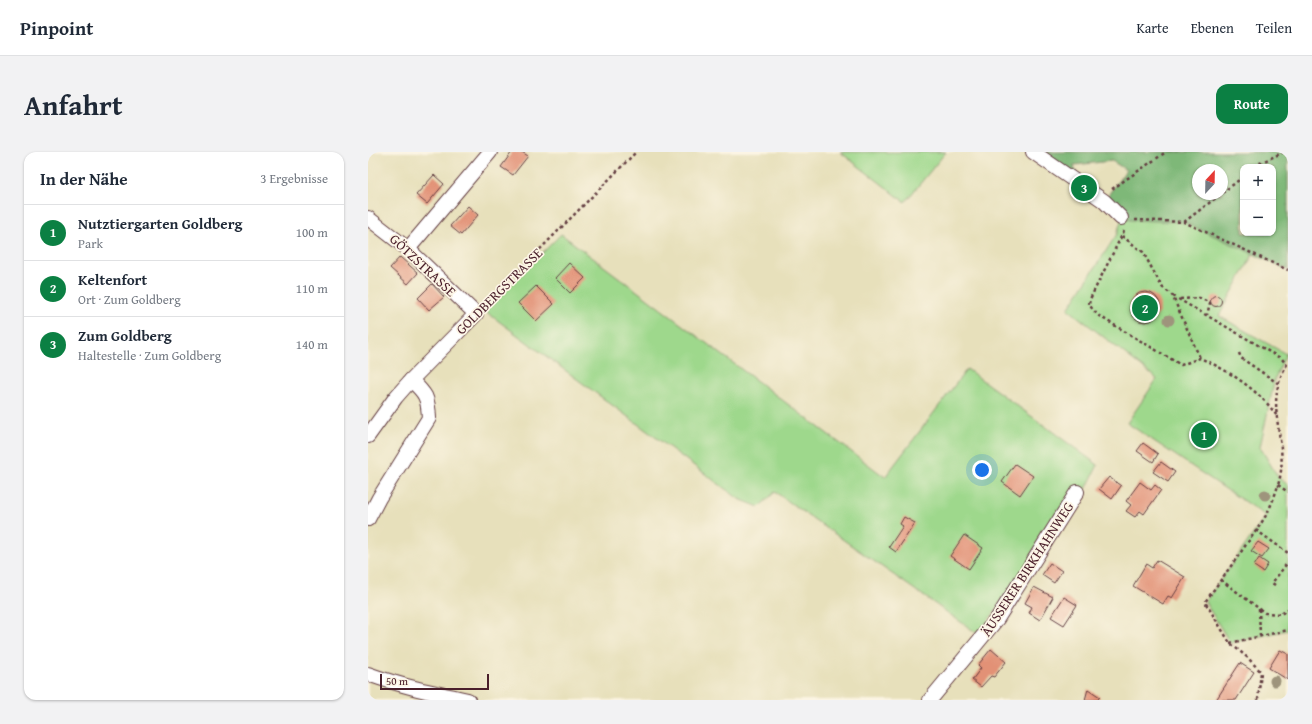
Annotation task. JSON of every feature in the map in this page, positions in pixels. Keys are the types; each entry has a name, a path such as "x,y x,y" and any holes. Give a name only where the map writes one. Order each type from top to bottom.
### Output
{"street":[{"path":"408,249 490,152"},
{"path":"1033,152 1104,201 1126,221"},
{"name":"GÖTZSTRASSE","path":"368,218 408,249 476,314"},
{"name":"GOLDBERGSTRASSE","path":"368,436 396,397 411,380 476,314"},
{"path":"368,518 429,418 428,403 424,392 411,380"},
{"name":"ÄUSSERER BIRKHAHNWEG","path":"930,700 997,619 1077,492"},
{"path":"368,674 432,693 468,700"}],"path":[{"name":"GOLDBERGSTRASSE","path":"476,314 636,152"},
{"path":"1104,201 1113,188 1166,152"},
{"path":"1259,164 1284,152"},
{"path":"1228,188 1240,179"},
{"path":"1184,222 1212,200"},
{"path":"1277,416 1269,405 1247,386 1217,365 1200,358 1181,365 1099,316 1089,304 1090,299 1122,236 1126,221 1184,222 1288,270"},
{"path":"1122,236 1142,252 1162,287 1172,295 1282,359 1287,364 1281,377 1276,402 1282,452 1281,476 1278,485 1266,516 1205,602 1230,643 1248,658 1261,672 1258,700"},
{"path":"1172,295 1200,358"},
{"path":"1179,299 1200,298 1210,303 1207,316"},
{"path":"1239,353 1240,358 1279,384"},
{"path":"1278,485 1288,492"},
{"path":"1256,530 1288,553"},
{"path":"1275,585 1272,583 1288,562"},
{"path":"1221,580 1265,613 1281,614 1288,609"},
{"path":"1259,608 1260,636"},
{"path":"1230,643 1288,630"}],"green space":[{"path":"840,152 946,152 905,202"},
{"path":"1034,152 1288,152 1288,270 1184,222 1130,220 1121,218 1104,201 1126,170 1112,161 1074,165 1077,183"},
{"path":"1124,211 1183,215 1256,249 1219,316 1286,354 1275,378 1260,447 1278,477 1288,485 1288,630 1230,643 1205,602 1266,516 1127,423 1157,379 1068,309 1117,234"},
{"path":"561,234 885,477 967,369 1098,465 1081,499 978,634 775,492 759,507 739,499 485,311"}],"building":[{"path":"512,152 522,152 528,156 513,175 501,167"},
{"path":"434,175 444,184 427,204 416,195"},
{"path":"468,206 478,215 461,235 450,226"},
{"path":"400,257 418,273 408,284 390,268"},
{"path":"569,263 585,278 570,293 555,278"},
{"path":"432,284 444,297 429,310 418,298"},
{"path":"536,286 554,304 536,321 518,303"},
{"path":"1145,292 1156,296 1160,307 1156,318 1145,322 1134,318 1130,307 1134,296"},
{"path":"1214,296 1218,296 1220,297 1220,305 1214,306 1211,303 1211,299"},
{"path":"1143,443 1158,454 1153,462 1137,451"},
{"path":"1161,462 1175,472 1168,482 1153,472"},
{"path":"1015,464 1033,476 1020,495 1002,482"},
{"path":"1109,477 1121,486 1112,499 1099,489"},
{"path":"1140,482 1151,490 1155,485 1161,490 1144,514 1140,511 1135,517 1126,511 1131,505 1126,501"},
{"path":"904,517 915,523 896,552 889,547 903,526 900,524"},
{"path":"964,535 983,548 969,569 950,556"},
{"path":"1258,542 1269,549 1262,558 1251,551"},
{"path":"1259,558 1268,564 1263,572 1254,566"},
{"path":"1157,560 1185,577 1172,598 1168,596 1163,604 1133,586 1146,564 1152,568"},
{"path":"1050,563 1062,571 1054,583 1042,575"},
{"path":"1034,587 1053,597 1040,620 1029,613 1032,607 1025,603"},
{"path":"1064,597 1077,605 1064,625 1051,617"},
{"path":"991,649 1006,662 994,677 991,676 981,687 972,680 981,668 978,665"},
{"path":"1280,650 1288,654 1288,680 1269,668"},
{"path":"1240,663 1254,672 1236,700 1216,700"},
{"path":"1088,689 1100,697 1097,700 1085,700"}],"place":[{"name":"Zum Goldberg","path":"1084,188"},
{"name":"Keltenfort","path":"1145,308"},
{"name":"Nutztiergarten Goldberg","path":"1204,435"}]}
